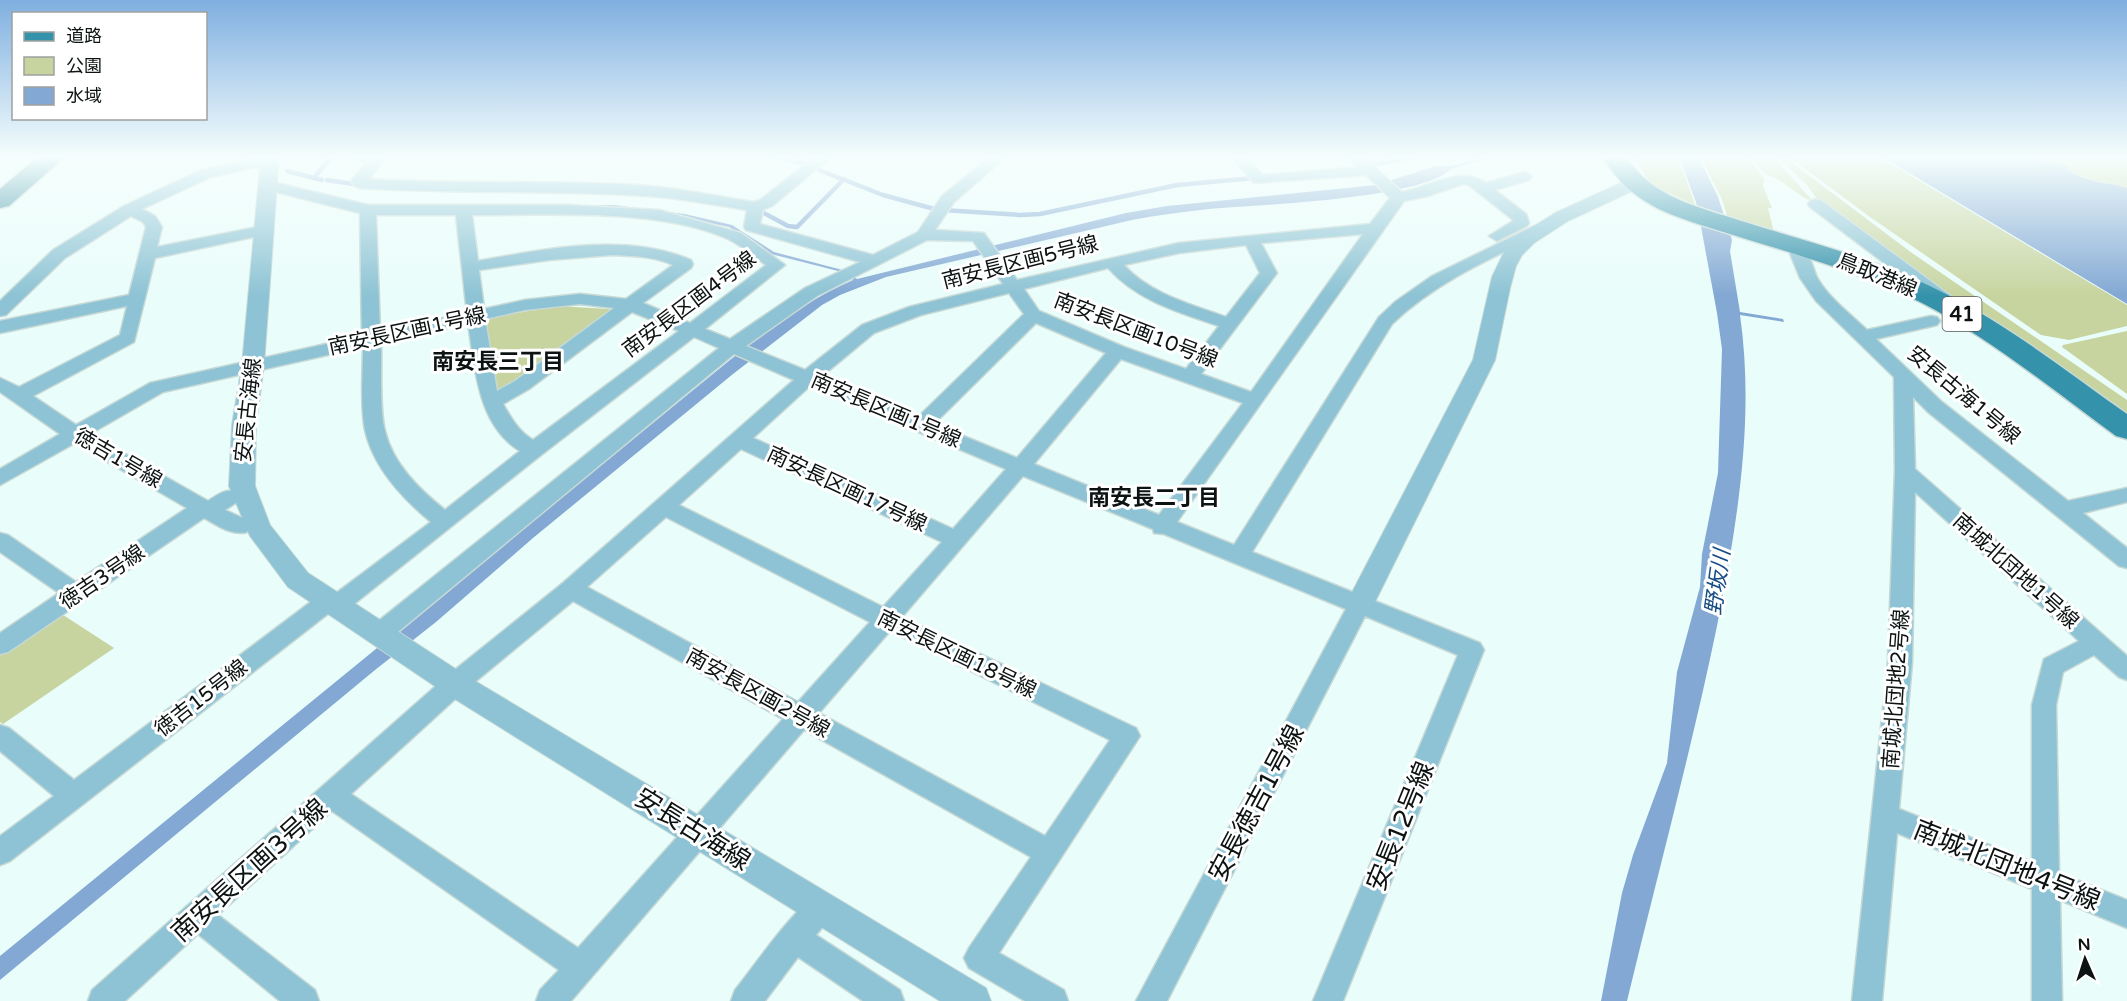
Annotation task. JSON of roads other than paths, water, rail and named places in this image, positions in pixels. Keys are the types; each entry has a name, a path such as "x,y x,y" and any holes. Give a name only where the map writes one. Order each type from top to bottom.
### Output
{"main road":[{"name":"鳥取港線","path":"1672,203 1696,214 1884,276 1963,315 2127,429"}],"street":[{"path":"0,311 59,254 141,203"},
{"name":"安長古海線","path":"266,203 262,231 253,365 243,425 242,486 259,529 298,580 455,684 973,1001"},
{"name":"南安長区画4号線","path":"338,203 368,210 629,212 694,223 735,236 777,265 534,450 445,522"},
{"path":"366,203 368,210 372,412 378,443 401,481 445,522"},
{"path":"728,203 755,207 764,203"},
{"path":"382,636 733,346 811,292 924,235 938,218 946,203"},
{"path":"1162,526 1255,400 1395,203"},
{"path":"1490,240 1521,223 1520,218 1500,203"},
{"path":"1238,556 1385,321 1405,301 1425,286 1542,227 1607,203"},
{"path":"1816,204 1922,280 1963,315"},
{"path":"752,227 755,207"},
{"path":"19,395 128,338 150,254 154,227 149,219 130,208"},
{"path":"464,211 476,317 488,393 504,424 522,443 534,450"},
{"path":"735,236 752,227 875,261"},
{"path":"1360,604 1484,360 1509,259 1518,245 1542,227"},
{"name":"南安長区画5号線","path":"809,377 868,329 915,311 1112,262 1179,248 1375,228"},
{"path":"150,254 262,231"},
{"name":"南安長区画10号線","path":"924,235 978,236 1033,315 1118,351 1255,400"},
{"path":"1190,376 1269,273 1251,239"},
{"name":"安長古海1号線","path":"1785,243 1815,287 1861,337 1935,407 2127,560"},
{"path":"470,267 549,254 614,251 675,257 685,264 522,385 493,402"},
{"path":"1112,262 1137,287 1161,300 1230,324"},
{"path":"0,327 138,298"},
{"name":"南安長区画1号線","path":"0,478 157,387 558,300 601,300 632,304 1162,526 1472,650"},
{"path":"920,426 1033,315"},
{"path":"1861,337 1931,321"},
{"path":"551,1001 1020,467 1118,351"},
{"name":"南城北団地2号線","path":"1867,1001 1900,662 1905,471 1903,376"},
{"path":"331,795 455,684 571,589 809,377"},
{"name":"徳吉1号線","path":"0,384 74,434 206,510 239,526"},
{"name":"南安長区画17号線","path":"739,440 956,539"},
{"name":"南城北団地1号線","path":"1905,471 2127,670"},
{"path":"2064,510 2127,495"},
{"name":"徳吉3号線","path":"0,645 206,510 230,497"},
{"name":"南安長区画18号線","path":"663,506 886,619 1127,736 1048,853"},
{"name":"徳吉15号線","path":"0,852 445,522"},
{"path":"0,541 77,594"},
{"name":"南安長区画2号線","path":"571,589 1048,853"},
{"name":"安長徳吉1号線","path":"1151,1001 1360,604"},
{"path":"2047,1001 2044,705 2052,666 2096,643"},
{"name":"安長12号線","path":"1328,1001 1472,650"},
{"path":"0,736 74,796"},
{"name":"南安長区画3号線","path":"103,1001 331,795 580,967"},
{"name":"南城北団地4号線","path":"1886,816 2127,914"},
{"path":"1048,853 979,958 1049,998"},
{"path":"746,1001 820,908"},
{"path":"197,916 304,1001"},
{"path":"795,938 889,1001"}],"water":[{"path":"356,203 372,205 614,205 685,214 732,225 774,252 850,272 846,273 771,254 729,227 646,210 576,206 371,206"},
{"path":"1200,203 1290,203 1209,209 1132,220 886,277 840,295 822,305 733,374 533,538 436,622 0,980 0,956 730,360 804,306 853,280 852,276 857,279 1126,213"},
{"name":"野坂川","path":"1696,203 1720,203 1732,240 1730,251 1740,312 1783,319 1784,322 1740,315 1746,393 1745,432 1737,511 1717,626 1627,1001 1601,1001 1622,893 1633,855 1667,763 1677,672 1700,587 1702,554 1718,473 1722,349"},
{"path":"1959,203 2127,203 2127,304"}],"waterway":[{"path":"760,211 788,226 797,227 821,203"},
{"path":"911,203 938,210"},
{"path":"943,210 1020,215 1040,214 1093,203"}],"district":[{"name":"南安長三丁目","path":"498,361"},
{"name":"南安長二丁目","path":"1154,497"}]}
